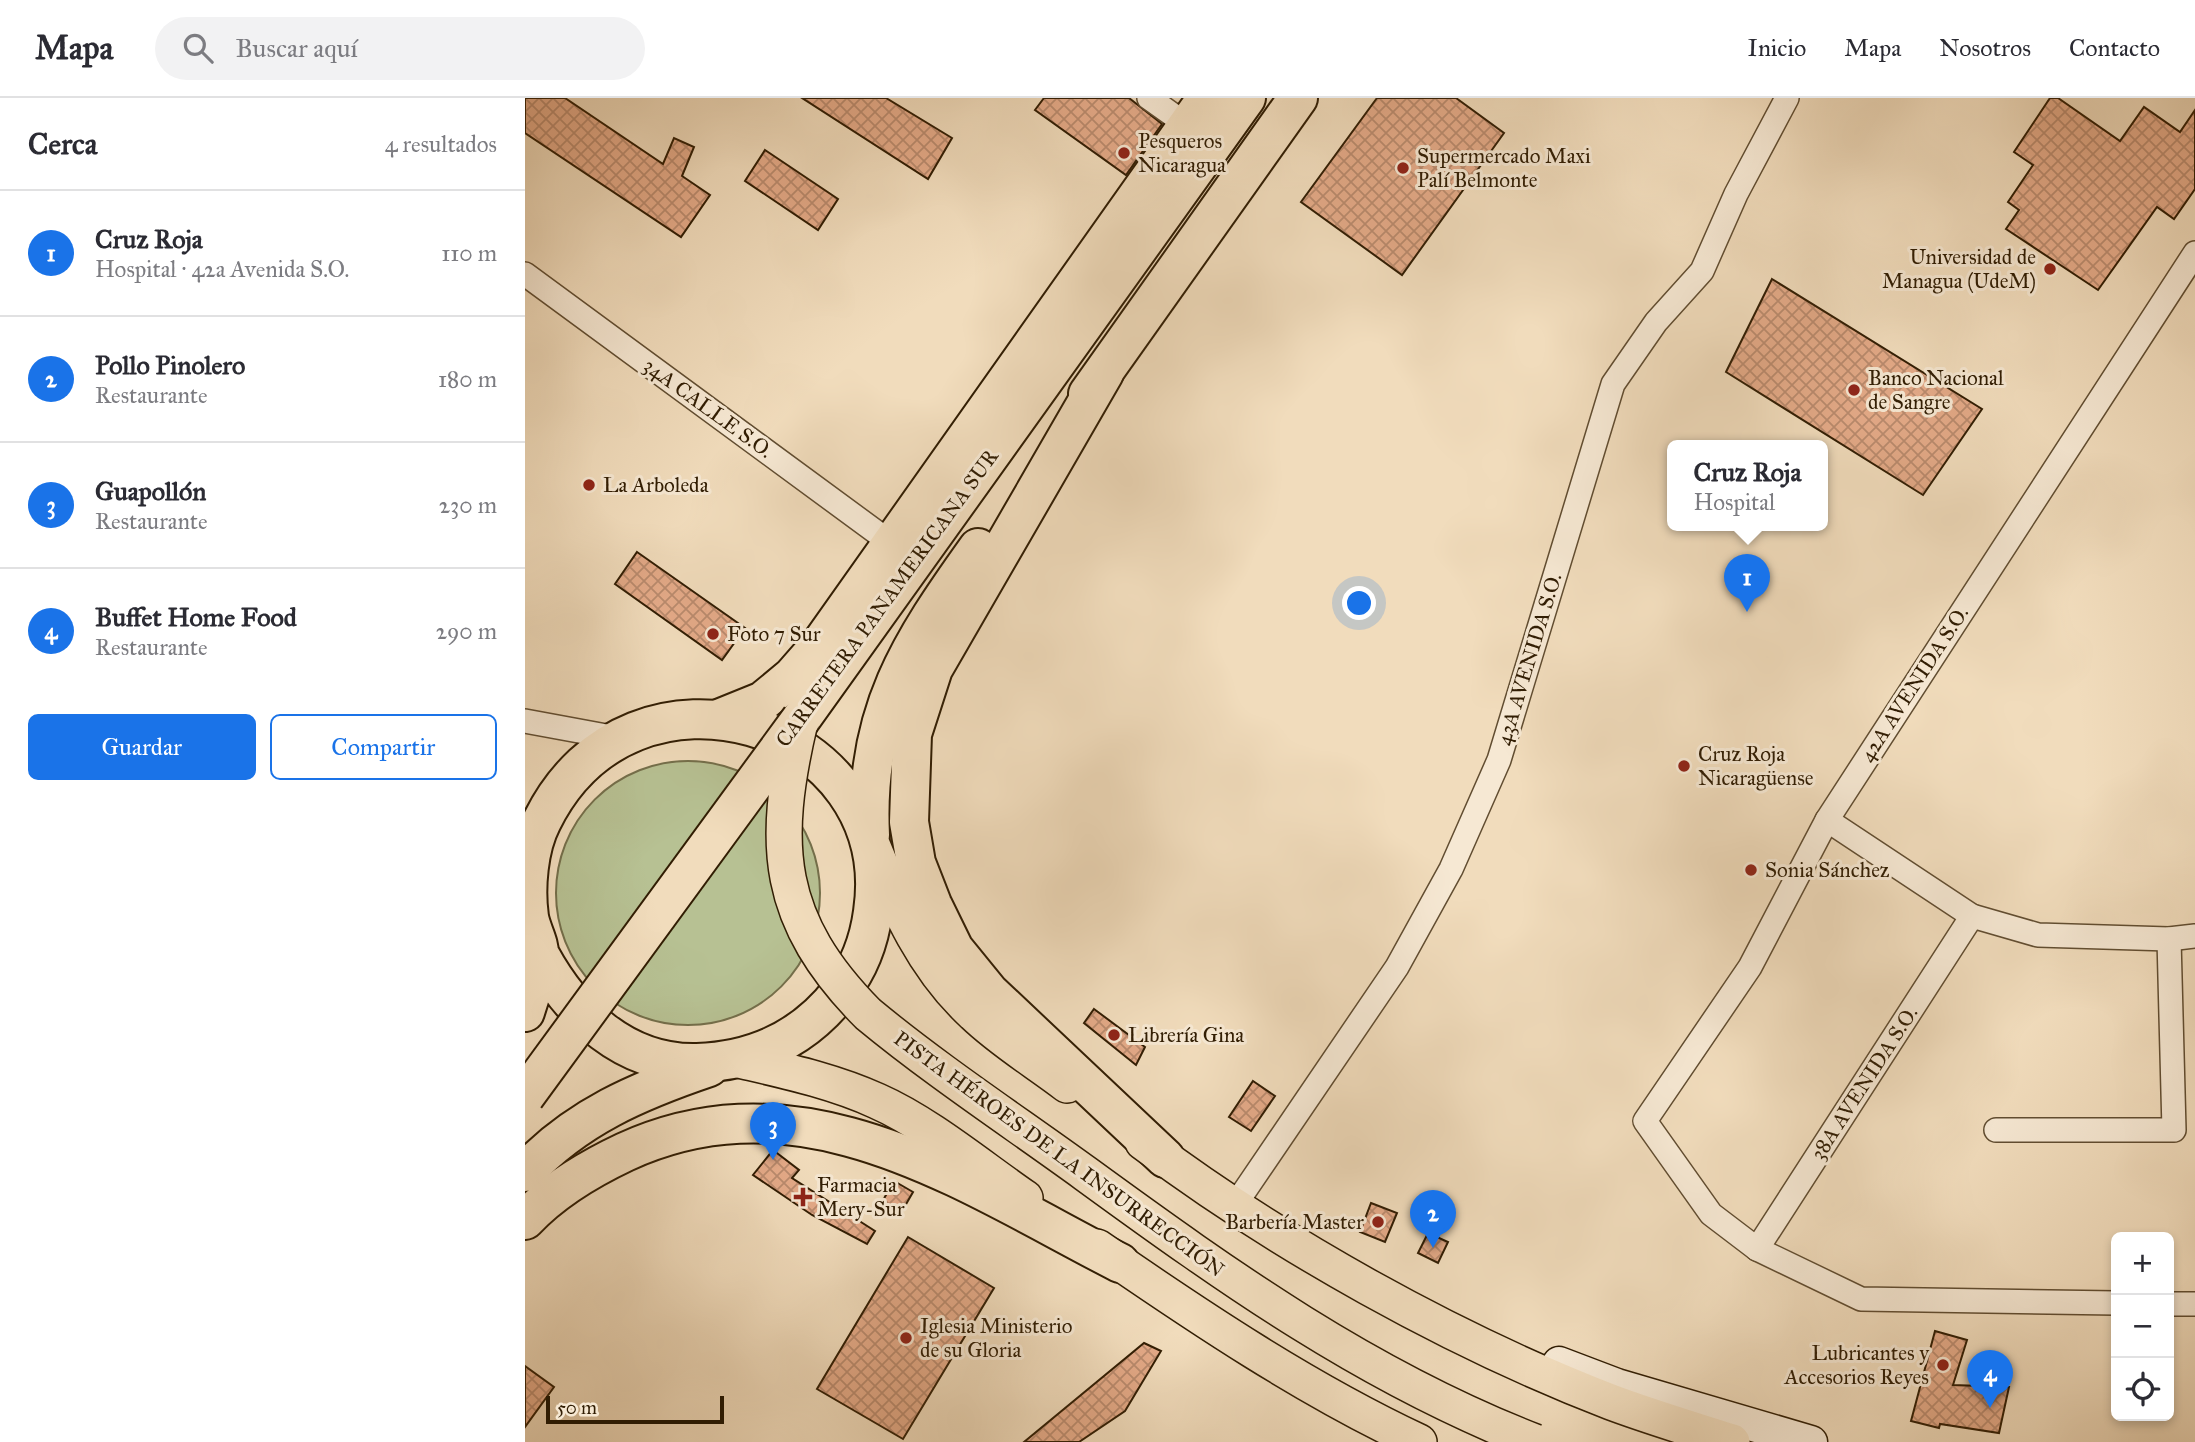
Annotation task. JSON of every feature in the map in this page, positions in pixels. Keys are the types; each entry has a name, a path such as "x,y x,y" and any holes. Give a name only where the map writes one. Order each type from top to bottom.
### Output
{"highway":[{"name":"CARRETERA PANAMERICANA SUR","path":"870,840 872,761 893,685 924,623 1298,98"},
{"name":"CARRETERA PANAMERICANA SUR","path":"721,718 763,701 792,677 820,645 891,542 1219,108"},
{"name":"CARRETERA PANAMERICANA SUR","path":"525,1096 801,719 1219,108"},
{"path":"1104,373 933,669 912,734 909,822 916,863 932,904 954,948 989,992 1165,1158"},
{"path":"525,1172 567,1132 630,1097 784,1043 823,1014 853,976 871,928 876,889 870,840 840,787 807,754 767,730 721,718 667,720 617,738 572,774 541,822 526,877 529,918 540,955 566,998 583,1017 614,1040 649,1055 686,1063 732,1061"},
{"path":"525,1012 540,955"},
{"path":"525,1220 559,1190 592,1168 651,1141 711,1125 777,1123 837,1132 911,1157 1120,1263"}],"main road":[{"name":"PISTA HÉROES DE LA INSURRECCIÓN","path":"801,719 783,812 788,876 798,913 817,951 836,979 868,1014 1261,1300 1400,1380 1535,1442"},
{"path":"870,840 910,933 937,974 974,1015 1165,1158 1235,1205 1409,1308 1517,1363 1588,1392 1732,1442"},
{"path":"732,1061 824,1080 879,1101 906,1116 1120,1263 1358,1413 1409,1440"}],"street":[{"path":"1149,98 1219,108"},
{"name":"43A AVENIDA S.O.","path":"1235,1205 1397,967 1451,869 1499,760 1613,383 1656,322 1702,271 1736,194 1787,98"},
{"name":"42A AVENIDA S.O.","path":"1757,1249 1711,1214 1645,1121 1750,967 1826,820 2195,253"},
{"name":"34A CALLE S.O.","path":"525,274 891,542"},
{"path":"525,721 617,738"},
{"path":"1826,820 1972,916 2038,935 2169,939 2195,936"},
{"name":"38A AVENIDA S.O.","path":"1757,1249 1972,916"},
{"path":"1996,1130 2174,1130 2169,939"},
{"path":"1757,1249 1861,1299 2111,1303"},
{"path":"2174,1304 2195,1304"},
{"path":"1409,1308 1617,1385 1811,1442"}],"green space":[{"path":"688,761 714,763 739,771 772,791 790,809 810,842 818,867 818,919 810,944 790,977 772,995 739,1015 714,1023 688,1025 662,1023 637,1015 604,995 586,977 566,944 558,919 556,893 558,867 566,842 586,809 604,791 637,771 662,763"}],"building":[{"path":"525,98 565,98 663,164 674,138 694,147 682,176 710,195 681,237 525,133"},
{"path":"802,98 886,98 952,138 928,179"},
{"name":"Pesqueros Nicaragua","path":"1044,98 1129,98 1162,124 1126,175 1035,110"},
{"name":"Supermercado Maxi Palí Belmonte","path":"1377,98 1456,98 1504,133 1402,275 1301,202"},
{"path":"2050,98 2058,98 2120,141 2144,107 2180,132 2195,110 2195,189 2174,219 2157,207 2098,290 2006,229 2019,210 2008,202 2033,165 2014,152"},
{"path":"765,150 838,199 818,230 745,181"},
{"name":"Banco Nacional de Sangre","path":"1772,279 1982,409 1923,495 1726,372"},
{"path":"637,552 745,628 722,660 615,584"},
{"name":"Librería Gina","path":"1094,1009 1145,1047 1136,1065 1084,1023"},
{"path":"1253,1081 1275,1096 1251,1131 1229,1117"},
{"path":"773,1150 799,1170 792,1178 875,1231 867,1244 812,1215 753,1175"},
{"path":"894,1181 913,1192 901,1213 882,1202"},
{"name":"Barbería Master","path":"1371,1203 1397,1213 1385,1242 1360,1232"},
{"path":"1428,1233 1448,1242 1438,1263 1418,1253"},
{"name":"Iglesia Ministerio de su Gloria","path":"908,1237 994,1288 903,1439 817,1389"},
{"path":"1935,1331 1967,1340 1953,1385 2009,1387 1999,1433 1940,1424 1939,1428 1911,1421"},
{"path":"1144,1343 1161,1351 1125,1411 1079,1442 1024,1442"},
{"path":"525,1366 554,1387 525,1427"}],"place":[{"name":"Pesqueros Nicaragua","path":"1124,153"},
{"name":"Supermercado Maxi Palí Belmonte","path":"1403,168"},
{"name":"Universidad de Managua (UdeM)","path":"2050,269"},
{"name":"Banco Nacional de Sangre","path":"1854,390"},
{"name":"La Arboleda","path":"589,485"},
{"name":"Cruz Roja","path":"1747,612"},
{"name":"Foto 7 Sur","path":"713,634"},
{"name":"Cruz Roja Nicaragüense","path":"1684,766"},
{"name":"Sonia Sánchez","path":"1751,870"},
{"name":"Librería Gina","path":"1114,1035"},
{"name":"Guapollón","path":"773,1160"},
{"name":"Farmacia Mery-Sur","path":"803,1197"},
{"name":"Barbería Master","path":"1378,1222"},
{"name":"Pollo Pinolero","path":"1433,1248"},
{"name":"Iglesia Ministerio de su Gloria","path":"906,1338"},
{"name":"Lubricantes y Accesorios Reyes","path":"1943,1365"},
{"name":"Buffet Home Food","path":"1990,1408"}]}
